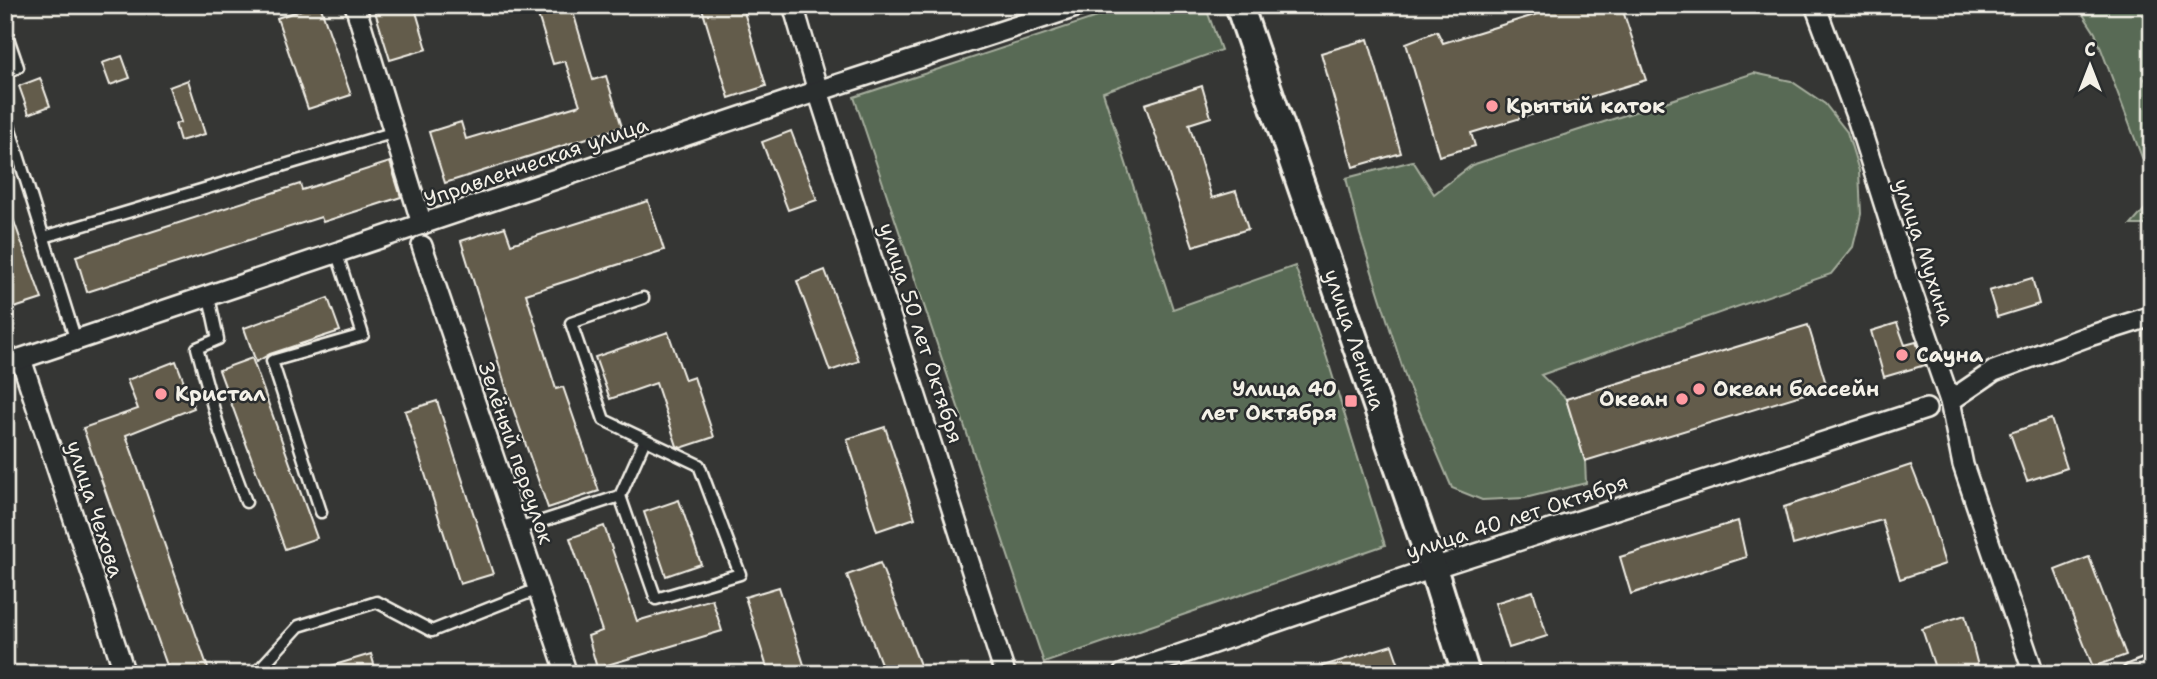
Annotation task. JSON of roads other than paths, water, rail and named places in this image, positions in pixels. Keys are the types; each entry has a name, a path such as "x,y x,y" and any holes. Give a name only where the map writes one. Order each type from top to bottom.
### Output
{"main road":[{"name":"улица Ленина","path":"1239,5 1433,568 1466,674"}],"street":[{"path":"355,5 422,224"},
{"name":"улица 50 лет Октября","path":"793,5 818,91 1005,674"},
{"name":"Управленческая улица","path":"13,362 818,91 1083,5"},
{"name":"улица Мухина","path":"1815,5 1858,121 1950,401 1963,465 2034,674"},
{"name":"Зелёный переулок","path":"422,246 567,674"},
{"path":"1950,401 1994,372 2086,337 2152,316"},
{"name":"улица Чехова","path":"13,362 125,674"},
{"name":"улица 40 лет Октября","path":"1123,674 1433,568 1926,409"},
{"path":"2132,674 2152,666"}],"lane":[{"path":"5,29 18,67 5,74"},
{"path":"5,113 76,341"},
{"path":"44,237 395,132"},
{"path":"321,512 272,360 363,335 337,254"},
{"path":"209,297 218,339 197,348 220,432 246,502"},
{"path":"643,298 571,323 604,421 699,465 740,575 656,599 620,496 645,440"},
{"path":"518,529 620,496"},
{"path":"255,674 299,626 377,602 432,631 538,589"}],"place":[{"name":"Крытый каток","path":"1492,106"},
{"name":"Сауна","path":"1902,355"},
{"name":"Океан бассейн","path":"1699,389"},
{"name":"Кристал","path":"161,394"},
{"name":"Океан","path":"1682,399"},
{"name":"Улица 40 лет Октября","path":"1351,401"}]}
